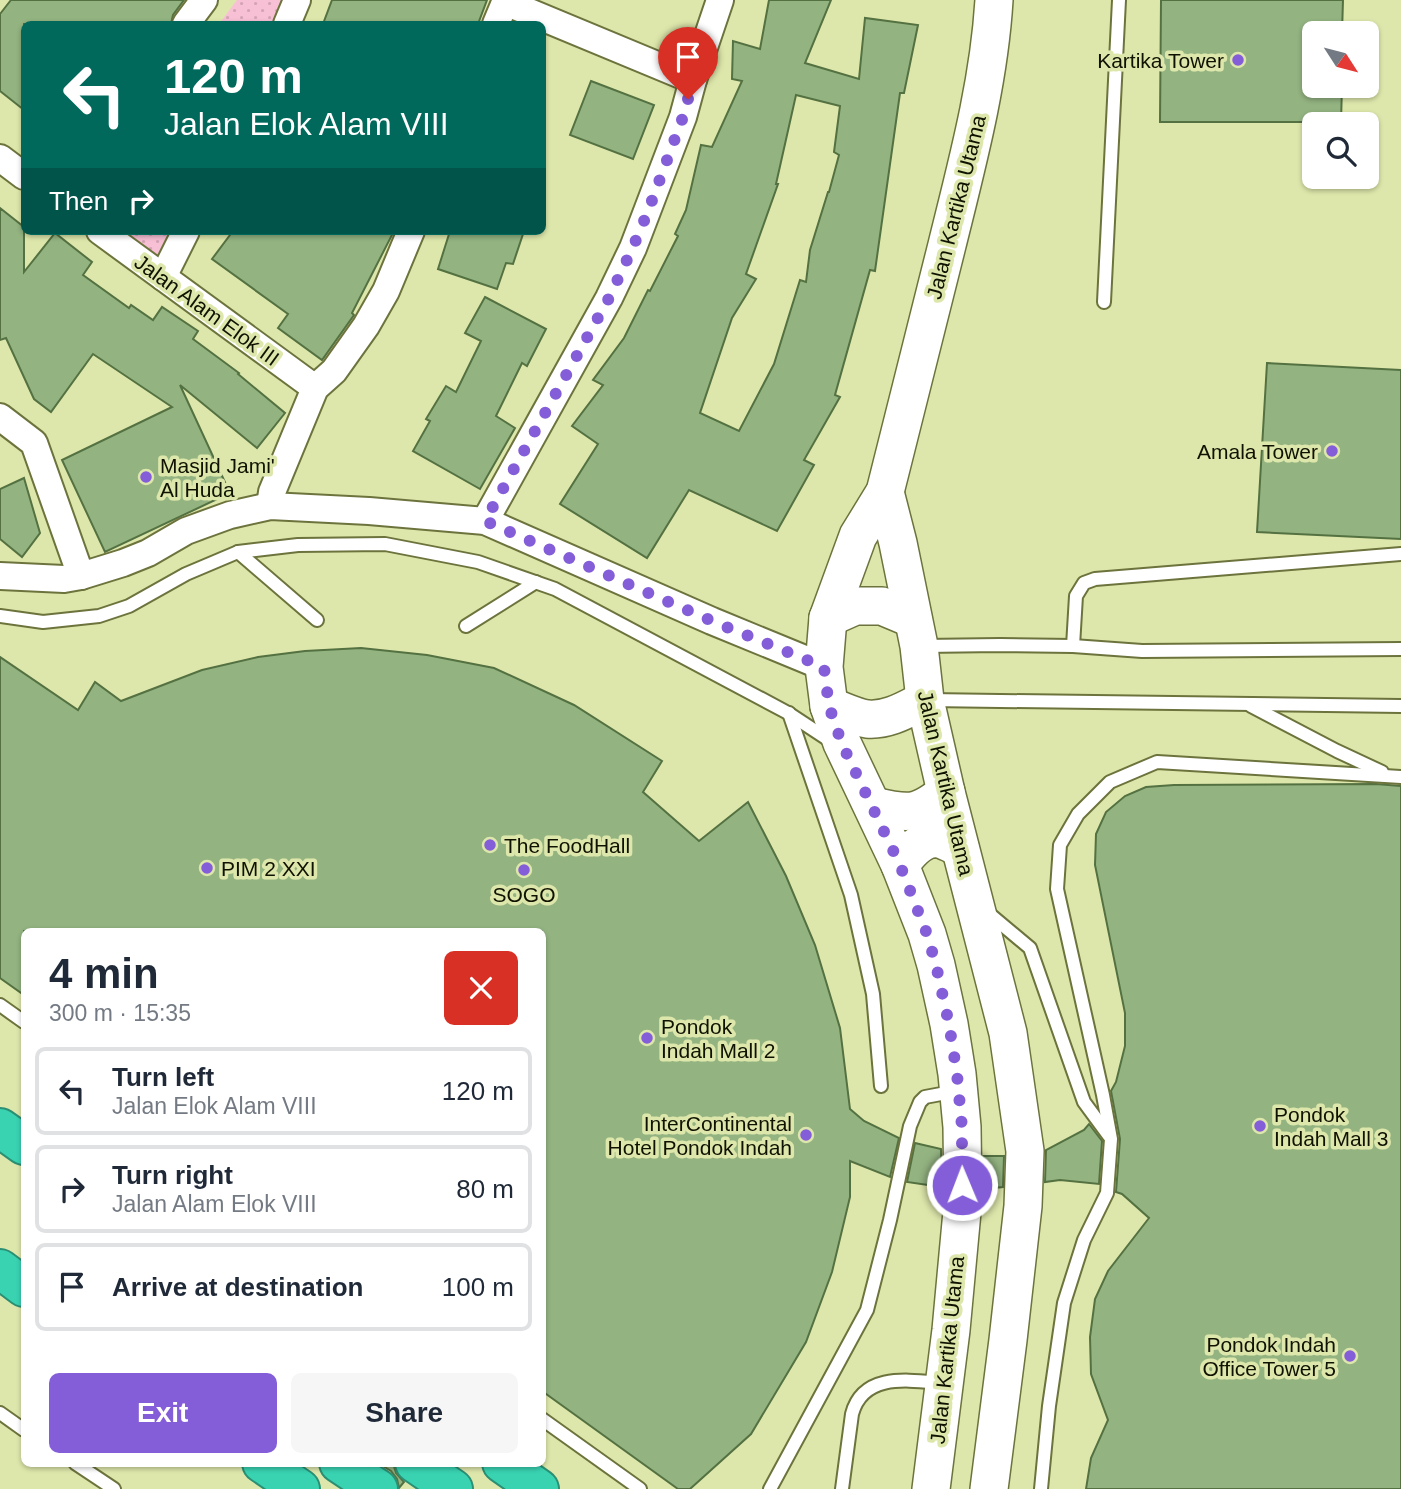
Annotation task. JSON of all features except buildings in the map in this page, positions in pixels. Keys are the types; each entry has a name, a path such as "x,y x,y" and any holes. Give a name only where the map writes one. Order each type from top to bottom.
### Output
{"highway":[{"path":"0,1128 21,1143"},
{"path":"268,1467 300,1489"},
{"path":"345,1467 377,1489"},
{"path":"421,1467 453,1489"},
{"path":"508,1467 539,1489"}],"main road":[{"name":"Jalan Kartika Utama","path":"931,1489 951,1330 963,1201 959,1091 949,1024 927,934 900,865 842,744 829,706 824,667 828,618 858,536 885,492 970,155 982,97 994,0"},
{"name":"Jalan Kartika Utama","path":"885,492 898,543 916,632 925,699 946,792 1008,1033 1025,1151 1020,1233 989,1489"},
{"path":"828,618 855,606 882,606 916,632"},
{"path":"829,706 864,719 881,719 925,699"},
{"path":"873,806 902,813 915,811 946,792"},
{"path":"900,865 912,850 924,841 937,839 960,848"}],"street":[{"path":"188,21 204,0"},
{"path":"288,21 297,0"},
{"path":"485,521 609,298 633,247 683,117 720,0"},
{"path":"503,9 535,21"},
{"path":"546,25 693,80"},
{"path":"0,158 21,174"},
{"name":"Jalan Alam Elok III","path":"105,235 315,388"},
{"path":"163,277 184,235"},
{"path":"270,506 272,492 315,388 334,371 366,326 386,291 409,235"},
{"path":"0,416 34,443 81,576"},
{"path":"0,576 64,579 81,576 148,553 186,531 230,515 270,506 485,521 824,667"}],"lane":[{"path":"1104,302 1119,0"},
{"path":"0,616 43,622 99,616 129,606 186,573 238,552 298,545 385,544 478,562 555,589 842,744"},
{"path":"238,552 317,620"},
{"path":"1073,646 1076,596 1084,583 1095,579 1401,554"},
{"path":"466,626 536,582"},
{"path":"916,632 1000,645 1142,651 1401,649"},
{"path":"925,699 1401,706"},
{"path":"1249,704 1337,751 1397,775"},
{"path":"788,713 851,895 873,994 881,1086"},
{"path":"1041,1489 1049,1406 1064,1303 1084,1240 1107,1193 1111,1139 1057,889 1060,845 1079,814 1110,782 1157,762 1397,775"},
{"path":"973,901 1030,948 1084,1102 1111,1139"},
{"path":"0,1006 21,1020"},
{"path":"770,1489 867,1310 911,1126 920,1102 925,1097 959,1091"},
{"path":"842,1489 855,1403 877,1384 890,1380 945,1383"},
{"path":"0,1413 21,1428"},
{"path":"546,1422 640,1489"},
{"path":"81,1467 114,1489"}],"shaded area":[{"path":"237,0 283,0 273,21 221,21"},
{"path":"122,235 174,235 162,261"}],"place":[{"name":"Kartika Tower","path":"1238,60"},
{"name":"Amala Tower","path":"1332,451"},
{"name":"Masjid Jami' Al Huda","path":"146,477"},
{"name":"The FoodHall","path":"490,845"},
{"name":"PIM 2 XXI","path":"207,868"},
{"name":"SOGO","path":"524,870"},
{"name":"Pondok Indah Mall 2","path":"647,1038"},
{"name":"Pondok Indah Mall 3","path":"1260,1126"},
{"name":"InterContinental Hotel Pondok Indah","path":"806,1135"},
{"name":"Pondok Indah Office Tower 5","path":"1350,1356"}],"route":[{"path":"688,99 647,214 609,298 485,521 824,667 829,706 842,744 900,865 936,965 957,1074 962,1127 962,1185"}]}
